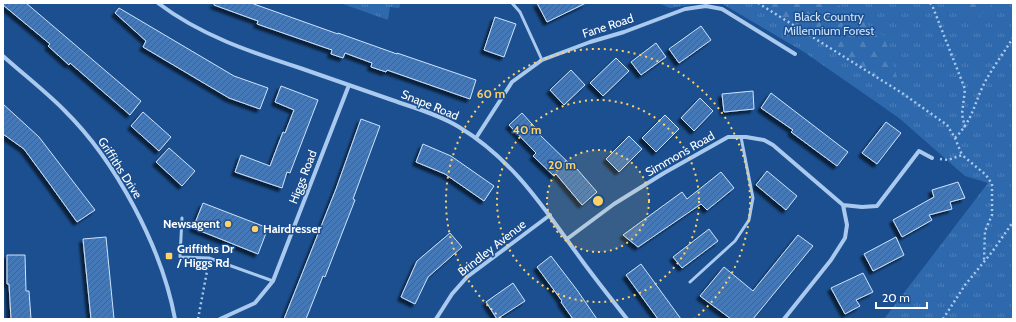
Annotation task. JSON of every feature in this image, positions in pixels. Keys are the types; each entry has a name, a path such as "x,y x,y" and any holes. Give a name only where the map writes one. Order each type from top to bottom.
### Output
{"street":[{"name":"Snape Road","path":"158,3 187,23 212,36 271,59 349,84 438,117 457,126 476,138 494,152 522,179 627,319"},
{"name":"Fane Road","path":"476,138 512,82 542,60 685,9 706,6 722,9 795,54"},
{"name":"Griffiths Drive","path":"3,56 64,111 86,134 107,161 132,204 150,242 164,277 175,319"},
{"name":"Higgs Road","path":"220,319 255,303 273,281 349,84"},
{"name":"Simmons Road","path":"567,239 614,204 664,173 728,137 764,140 773,145 843,205"},
{"path":"784,319 831,260 844,238 847,225 843,205 877,206 919,151 932,158"},
{"name":"Brindley Avenue","path":"436,319 452,294 468,277 550,216"}],"lane":[{"path":"512,3 520,12 542,60"},
{"path":"690,282 735,241 749,220 753,198 741,137"},
{"path":"182,218 180,257 209,258 273,281"}],"path":[{"path":"758,3 902,94 947,126 955,138 962,155 986,175 992,184 992,215 985,231 984,261"},
{"path":"930,3 965,90 962,114 964,128"},
{"path":"955,138 964,128 986,81 1013,38"},
{"path":"932,158 948,160 962,155"},
{"path":"943,319 965,285 1001,240 1013,222"},
{"path":"198,319 209,258"}],"green space":[{"path":"340,3 401,3 399,8 390,7 388,20"},
{"path":"658,3 701,3 670,8"},
{"path":"721,3 1013,3 1013,319 884,319 988,183 965,176 899,118 804,52"},
{"name":"Black Country Millennium Forest","path":"758,3 835,3 884,36 902,93"},
{"path":"959,3 994,3 973,21"}],"building":[{"path":"3,3 26,3 141,101 130,115 70,63 69,65 48,46 50,44 3,5"},
{"path":"214,3 251,3 476,80 470,99 387,70 386,72 371,67 372,63 345,53 343,58 331,54 332,50 257,24 258,21 214,5"},
{"path":"537,3 586,3 547,22"},
{"path":"119,8 234,76 268,88 260,109 229,98 143,47 146,41 115,13"},
{"path":"495,17 516,24 504,57 484,50"},
{"path":"701,26 711,40 679,63 669,49"},
{"path":"656,43 666,57 641,75 631,62"},
{"path":"616,58 629,71 603,96 590,83"},
{"path":"571,70 585,85 564,105 550,90"},
{"path":"281,86 318,100 290,173 287,172 282,188 235,172 241,155 270,166 283,132 285,133 294,110 275,102"},
{"path":"753,91 754,109 724,112 722,94"},
{"path":"771,93 848,152 837,166 791,132 793,130 761,108"},
{"path":"700,98 713,111 694,131 681,118"},
{"path":"3,104 39,137 95,210 77,222 24,149 3,134"},
{"path":"143,112 171,137 159,151 131,126"},
{"path":"522,113 541,134 540,135 576,170 577,169 597,192 582,205 556,174 554,176 533,156 536,153 509,125"},
{"path":"665,115 679,129 656,152 642,138"},
{"path":"361,119 380,126 353,199 355,200 325,277 323,276 306,319 284,319 336,189"},
{"path":"886,122 901,133 877,164 862,153"},
{"path":"629,136 642,149 619,172 606,159"},
{"path":"423,144 451,156 494,186 484,201 445,174 416,162"},
{"path":"169,148 195,171 182,186 156,162"},
{"path":"767,171 797,196 786,210 756,185"},
{"path":"721,172 734,188 707,210 701,204 638,247 623,235 682,192 687,199"},
{"path":"958,182 965,198 950,202 952,209 929,215 932,220 902,237 893,220 934,197 932,190"},
{"path":"203,203 268,228 258,254 193,228"},
{"path":"709,229 718,241 682,268 673,257"},
{"path":"450,233 462,247 428,277 415,304 401,297 417,261"},
{"path":"798,235 813,246 753,319 731,319 700,296 724,267 753,291"},
{"path":"106,237 114,319 91,319 83,239"},
{"path":"896,237 904,255 873,271 864,254"},
{"path":"7,255 25,255 26,291 29,291 31,319 11,319 9,284 7,284"},
{"path":"551,256 597,319 573,319 561,302 562,301 537,267"},
{"path":"641,264 681,319 658,319 626,275"},
{"path":"863,273 873,292 856,300 860,306 845,314 831,288"},
{"path":"513,283 525,301 497,319 486,302"}],"place":[{"name":"Newsagent","path":"228,224"},
{"name":"Hairdresser","path":"255,229"},
{"name":"Griffiths Dr / Higgs Rd","path":"169,256"}]}
